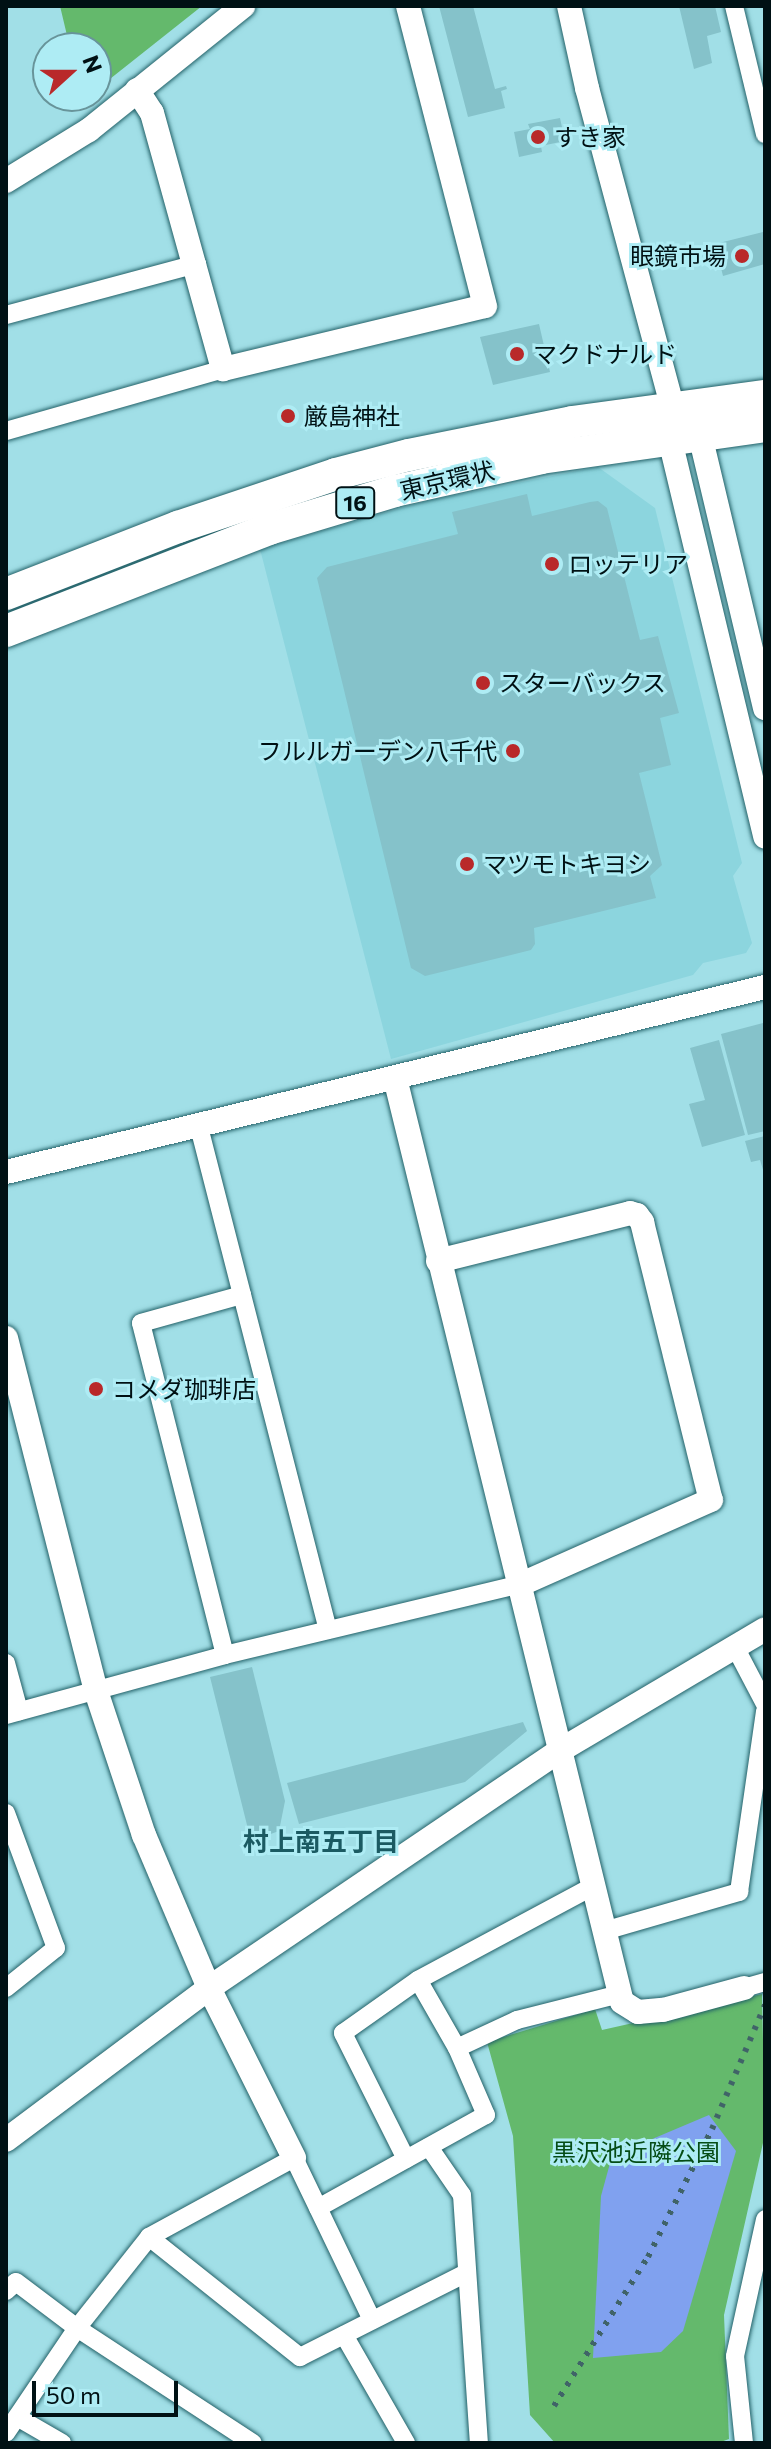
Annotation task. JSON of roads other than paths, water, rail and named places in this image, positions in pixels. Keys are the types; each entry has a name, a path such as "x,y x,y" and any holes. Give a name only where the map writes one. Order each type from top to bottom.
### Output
{"highway":[{"name":"東京環状","path":"6,594 192,522 336,474 483,439 765,396"},
{"name":"東京環状","path":"6,631 269,529 395,491 541,458 765,426"}],"street":[{"path":"6,181 89,130 243,6"},
{"path":"6,431 223,369 485,306 408,6"},
{"path":"569,6 587,88 673,408 685,438 765,708"},
{"path":"734,6 765,134"},
{"path":"137,90 152,113 197,264 223,369"},
{"path":"6,315 197,264"},
{"path":"685,438 765,837"},
{"path":"6,1172 765,987"},
{"path":"395,1078 622,2002 638,2012 663,2010 755,1985"},
{"path":"199,1127 328,1630"},
{"path":"6,1663 12,1713 225,1655 521,1584 711,1500 646,1238 637,1215 630,1213 438,1261"},
{"path":"225,1655 141,1323 242,1295"},
{"path":"6,1338 96,1691 144,1835 209,1988 372,2320"},
{"path":"6,2140 209,1988 559,1751 765,1629"},
{"path":"734,1645 765,1704"},
{"path":"604,1931 739,1892 765,1711"},
{"path":"6,1813 56,1948 6,1988"},
{"path":"406,2159 343,2033 418,1980 593,1886"},
{"path":"318,2208 486,2115 457,2048 418,1980"},
{"path":"457,2048 517,2020 620,1994"},
{"path":"429,2147 462,2195 479,2443"},
{"path":"6,2433 77,2328 149,2237 294,2158"},
{"path":"741,2442 735,2356 765,2219"},
{"path":"149,2237 300,2357 466,2273"},
{"path":"6,2291 16,2282 77,2328 253,2443"},
{"path":"344,2335 406,2443"},
{"path":"17,2417 62,2443"}],"water":[{"path":"709,2115 736,2151 683,2331 661,2352 593,2358 601,2196 612,2156"}],"railway":[{"path":"554,2406 648,2257 712,2129 765,2005"}],"place":[{"name":"すき家","path":"538,137"},
{"name":"眼鏡市場","path":"742,256"},
{"name":"マクドナルド","path":"517,354"},
{"name":"厳島神社","path":"288,416"},
{"name":"ロッテリア","path":"552,564"},
{"name":"スターバックス","path":"483,683"},
{"name":"フルルガーデン八千代","path":"513,751"},
{"name":"マツモトキヨシ","path":"467,864"},
{"name":"コメダ珈琲店","path":"96,1389"}],"district":[{"name":"村上南五丁目","path":"321,1841"}],"park label":[{"name":"黒沢池近隣公園","path":"636,2152"}]}
